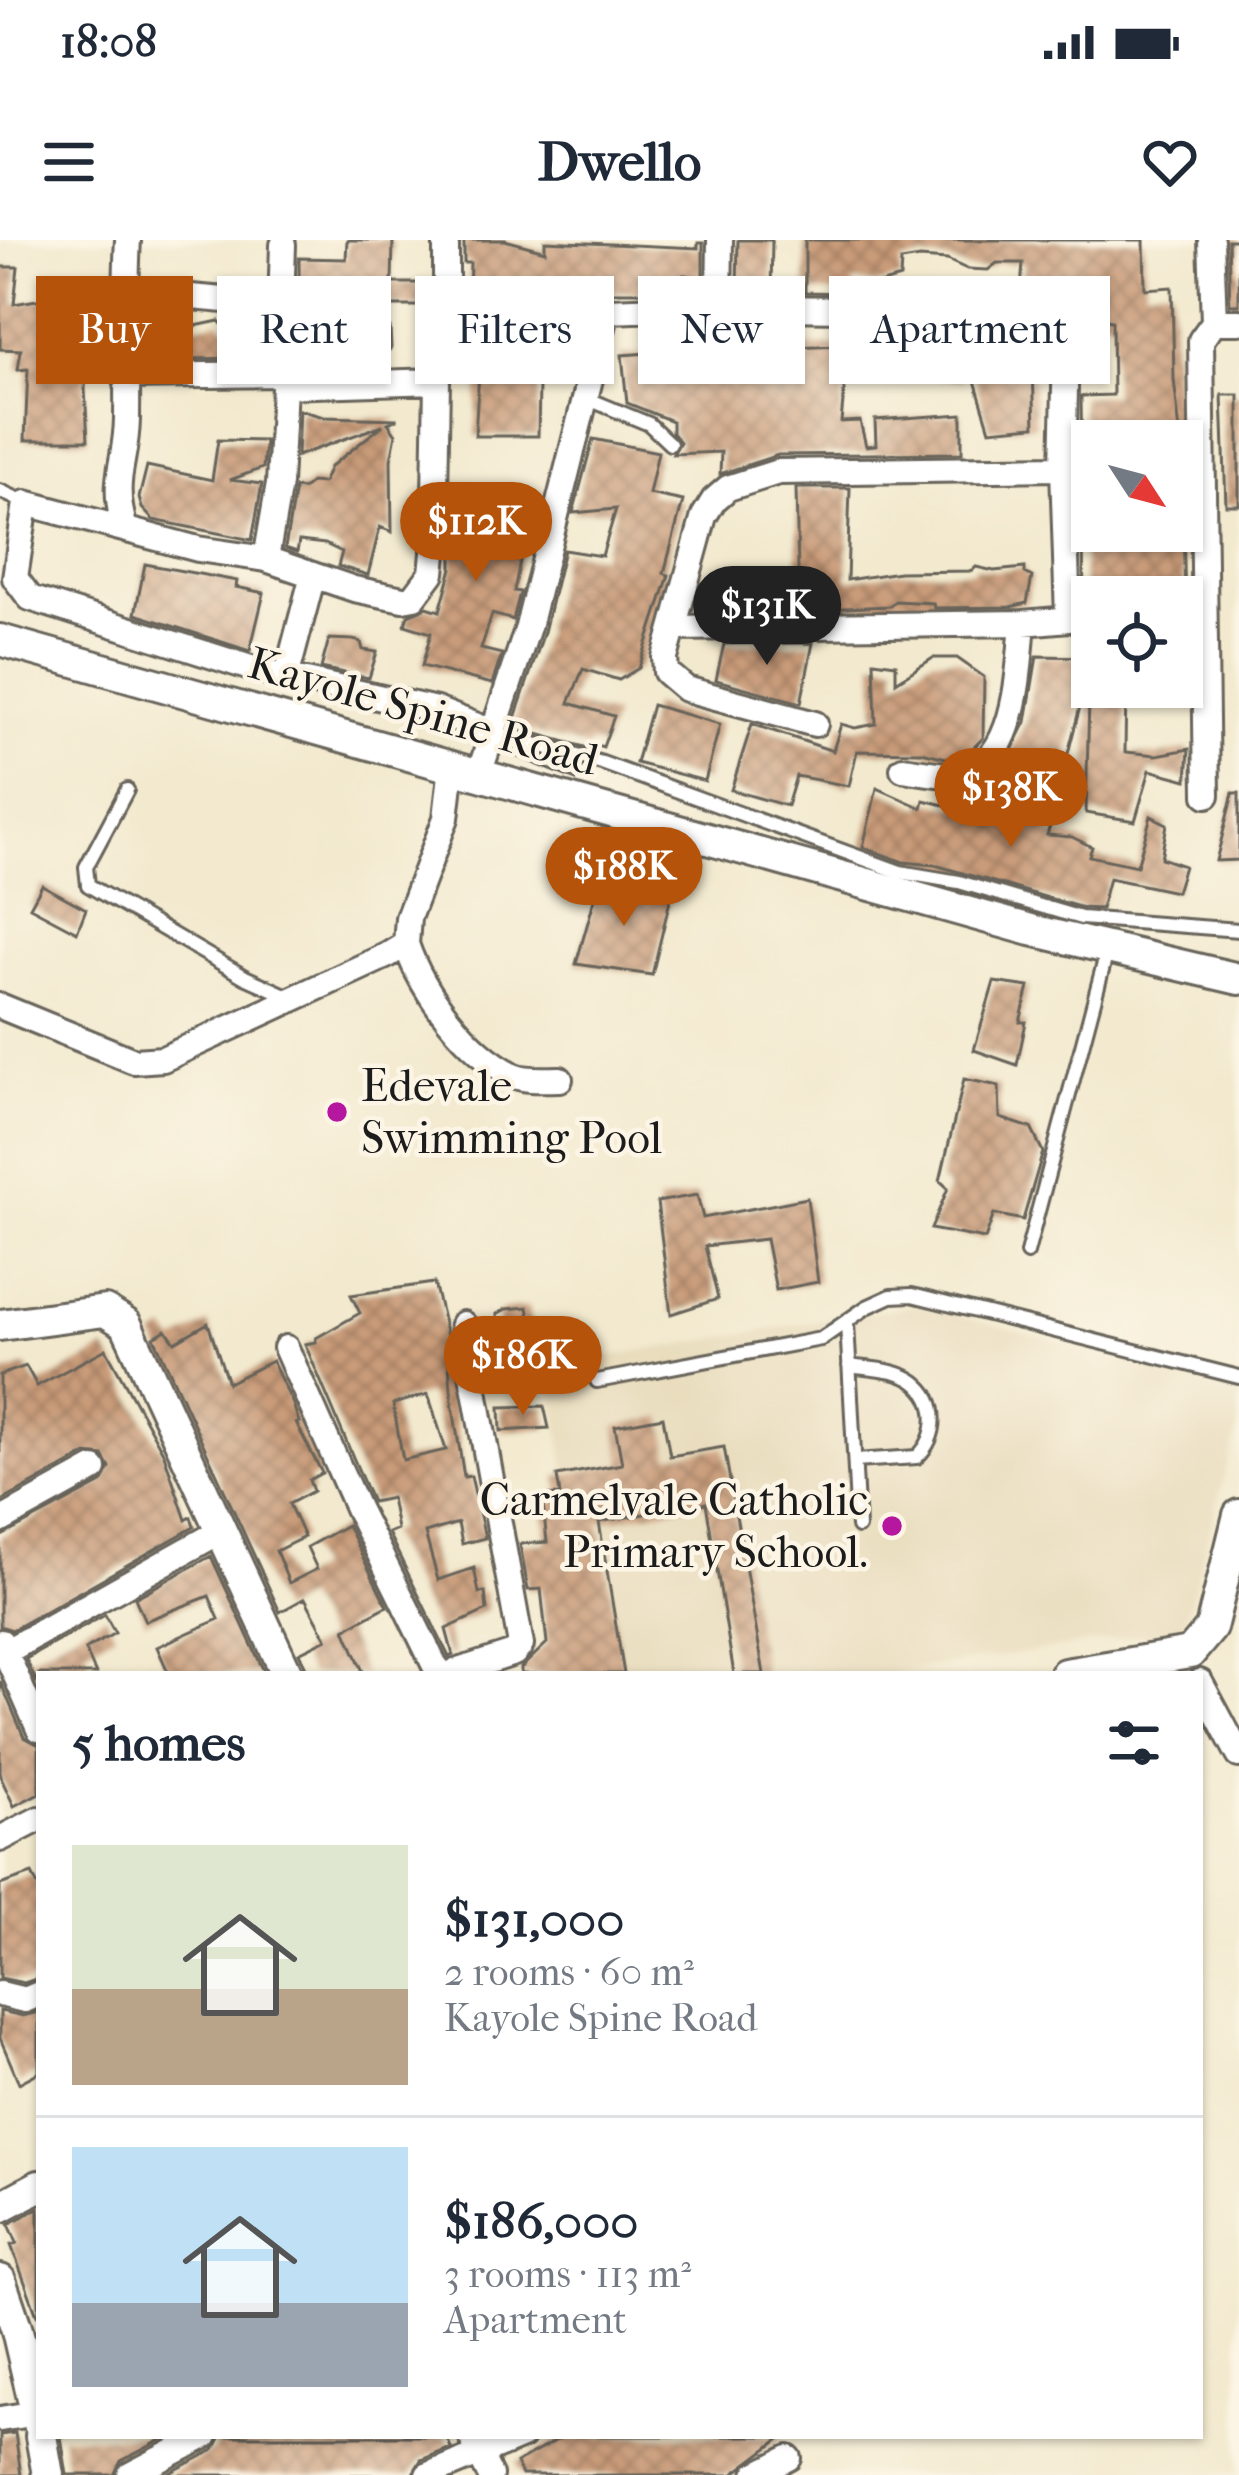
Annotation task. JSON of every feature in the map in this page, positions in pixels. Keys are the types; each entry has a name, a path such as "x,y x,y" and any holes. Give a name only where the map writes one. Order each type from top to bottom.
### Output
{"street":[{"path":"125,276 128,240"},
{"path":"446,240 446,276"},
{"path":"719,276 720,240"},
{"path":"1194,576 1201,340 1227,322 1211,240"},
{"path":"282,276 283,245"},
{"path":"805,310 1051,316 1063,328 1066,348 1063,468 1075,576"},
{"path":"125,529 116,485 127,424 126,384"},
{"path":"266,559 279,484 284,384"},
{"path":"437,384 432,573 414,597 403,599 266,559 198,549 26,503 15,578 30,598 257,670 436,710 495,733"},
{"path":"560,1079 517,1078 491,1060 443,1014 415,973 406,944 408,918 466,770 495,733 528,627 588,384"},
{"path":"815,724 686,689 666,672 665,658 704,516 728,488 795,471 1063,468"},
{"path":"287,674 313,575"},
{"path":"676,628 1023,623 1071,618"},
{"path":"903,769 954,775 994,753 1006,736 1023,623"},
{"name":"Kayole Spine Road","path":"0,640 466,770 954,894 1108,946 1239,979"},
{"path":"1200,708 1207,795"},
{"path":"0,1006 134,1060 163,1059 406,944"},
{"path":"0,1325 105,1311 126,1324 286,1671"},
{"path":"458,1671 514,1653 521,1645 463,1324"},
{"path":"286,1348 357,1508 438,1671"},
{"path":"0,1521 94,1469"},
{"path":"1200,1671 1239,1515"},
{"path":"36,1723 1,1650 221,1531"},
{"path":"1203,1689 1239,1755"},
{"path":"0,1839 36,1821"},
{"path":"0,1994 25,2000 36,1995"},
{"path":"0,2207 36,2188"},
{"path":"0,2280 33,2361 36,2392"},
{"path":"0,2419 36,2424"},
{"path":"42,2439 48,2475"},
{"path":"130,2475 199,2439"},
{"path":"428,2475 515,2439"},
{"path":"756,2475 789,2458"}],"lane":[{"path":"585,397 650,424 670,444"},
{"path":"0,491 26,503"},
{"path":"495,733 602,763 954,894 1081,918 1239,930"},
{"path":"127,790 86,867 88,885 245,977 293,999"},
{"path":"1027,1253 1108,946"},
{"path":"597,1382 820,1340 891,1296 912,1295 1239,1377"},
{"path":"847,1323 859,1527"},
{"path":"849,1366 889,1372 914,1382 932,1405 935,1423 930,1444 917,1457 855,1461"}],"shaded area":[{"name":"Carmelvale Catholic Primary School.","path":"917,1305 1239,1389 1239,1423 1183,1629 906,1671 594,1671 550,1366"}],"building":[{"path":"347,240 393,240 392,283 415,283 415,306 391,306 391,276 299,276 299,258 346,259"},
{"path":"464,240 505,240 545,251 545,241 698,248 703,243 703,276 638,276 638,292 614,292 614,276 470,276 470,263 464,263"},
{"path":"738,240 772,240 771,276 737,276"},
{"path":"805,240 1144,240 1145,289 1172,287 1179,420 1081,420 1081,396 1113,395 1110,276 1022,276 1023,263 967,269 947,260 920,258 901,261 900,276 829,276 829,292 805,292"},
{"path":"1228,240 1239,240 1239,305 1230,305"},
{"path":"0,267 18,267 14,304 36,300 36,384 85,384 88,440 25,440 28,369 18,370 21,350 0,349"},
{"path":"217,321 217,358 193,359 193,327"},
{"path":"805,346 829,346 829,384 845,384 841,422 860,421 866,446 876,445 875,420 962,414 962,453 778,455 720,474 721,452 673,454 680,442 672,432 672,421 627,403 622,355 638,354 638,384 805,384"},
{"path":"478,384 539,384 538,436 475,436"},
{"path":"976,384 1034,384 1035,426 990,430"},
{"path":"1222,395 1239,395 1239,505 1226,505"},
{"path":"299,410 324,417 398,419 388,423 396,434 391,460 392,532 380,527 368,575 338,566 342,552 325,544 299,541 297,552 285,548 295,488 323,483 330,467 383,425 297,456"},
{"path":"593,439 658,452 649,494 683,501 664,573 669,575 639,668 619,680 583,669 569,703 614,716 603,747 590,743 588,748 512,727 544,632 564,550 602,556 616,509 573,513"},
{"path":"218,440 265,441 263,468 230,480 262,484 252,540 153,520 142,508 139,498 147,466 212,480"},
{"path":"796,488 850,488 847,580 899,572 1025,568 1032,577 1027,603 934,608 933,603 895,601 890,606 799,610"},
{"path":"521,492 520,511 529,516 513,620 492,614 481,649 502,654 492,684 422,666 431,633 405,625 408,615 427,607 440,611 452,568 452,494"},
{"path":"1083,552 1184,552 1184,576 1084,576"},
{"path":"145,564 237,581 236,587 264,593 250,651 135,614"},
{"path":"329,639 361,642 363,650 377,652 369,678 321,668"},
{"path":"813,643 801,703 716,680 724,644"},
{"path":"1037,656 1071,657 1071,708 1080,708 1064,769 1005,764 1026,722"},
{"path":"933,658 957,658 984,677 983,738 966,755 946,758 922,752 857,751 849,786 796,776 787,806 731,790 752,724 833,751 841,724 855,728 876,724 874,661 896,664 896,682"},
{"path":"652,705 720,724 705,781 636,763"},
{"path":"1089,708 1126,708 1125,752 1157,755 1189,749 1187,780 1150,770 1135,821 1086,813"},
{"path":"506,747 581,768 576,780 511,754"},
{"path":"877,788 922,808 924,800 956,808 959,800 982,808 982,817 991,818 997,799 1050,826 1047,835 1072,837 1092,847 1089,856 1137,866 1151,816 1167,824 1161,858 1184,866 1176,892 1109,878 1101,909 1083,908 935,865 903,862 863,847"},
{"path":"1233,793 1239,793 1239,860 1216,861"},
{"path":"601,876 645,895 647,888 672,892 652,975 576,964"},
{"path":"42,885 86,909 77,932 30,907"},
{"path":"994,982 1029,987 1017,1065 974,1050"},
{"path":"964,1079 999,1086 1000,1118 1031,1128 1043,1152 1023,1220 994,1214 985,1239 931,1229 948,1188 940,1181"},
{"path":"697,1195 703,1218 807,1198 818,1282 776,1290 766,1239 705,1246 718,1299 671,1314 657,1202"},
{"path":"434,1283 451,1352 452,1401 464,1477 471,1476 485,1538 462,1544 458,1523 425,1533 438,1580 474,1568 479,1593 485,1592 487,1610 446,1629 453,1655 449,1657 388,1533 397,1529 391,1498 372,1502 305,1344 316,1342 360,1313 351,1295","holes":["428,1394 446,1450 403,1460 393,1404"]},
{"path":"528,1307 535,1349 492,1354 492,1334 499,1334 497,1314"},
{"path":"208,1323 228,1383 272,1361 322,1473 309,1480 313,1491 289,1504 304,1537 276,1551 289,1583 317,1569 307,1547 347,1525 387,1606 345,1629 363,1671 308,1671 299,1653 327,1639 305,1598 280,1612 154,1337 166,1330 175,1342"},
{"path":"106,1349 164,1454 186,1520 191,1517 194,1527 12,1630 0,1626 0,1537 102,1483 110,1468 103,1456 87,1454 0,1502 0,1375 26,1366 37,1386"},
{"path":"544,1406 549,1428 501,1431 500,1407"},
{"path":"663,1417 670,1456 724,1447 763,1671 734,1671 706,1503 599,1522 624,1671 521,1671 547,1643 541,1589 528,1590 520,1544 547,1542 542,1496 560,1495 557,1476 622,1464 615,1426"},
{"path":"211,1556 263,1671 168,1671 157,1647 219,1619 209,1596 145,1621 135,1598"},
{"path":"105,1615 115,1633 85,1650 95,1671 36,1671 36,1681 26,1659"},
{"path":"0,1681 24,1737 36,1743 36,1795 14,1806 0,1776"},
{"path":"32,1874 36,1882 36,1979 24,1983 0,1978 0,1885"},
{"path":"0,2011 23,2016 36,2013 36,2074 19,2083 0,2038"},
{"path":"36,2210 36,2312 11,2245 17,2243 9,2224"},
{"path":"15,2433 21,2475 0,2475 0,2435"},
{"path":"61,2439 163,2439 121,2461 114,2475 67,2475"},
{"path":"220,2439 447,2439 451,2448 421,2460 412,2475 166,2475 214,2450"},
{"path":"559,2439 780,2439 732,2475 522,2475 516,2463"}],"place":[{"name":"Edevale Swimming Pool","path":"337,1112"},
{"name":"Carmelvale Catholic Primary School.","path":"892,1526"}]}
